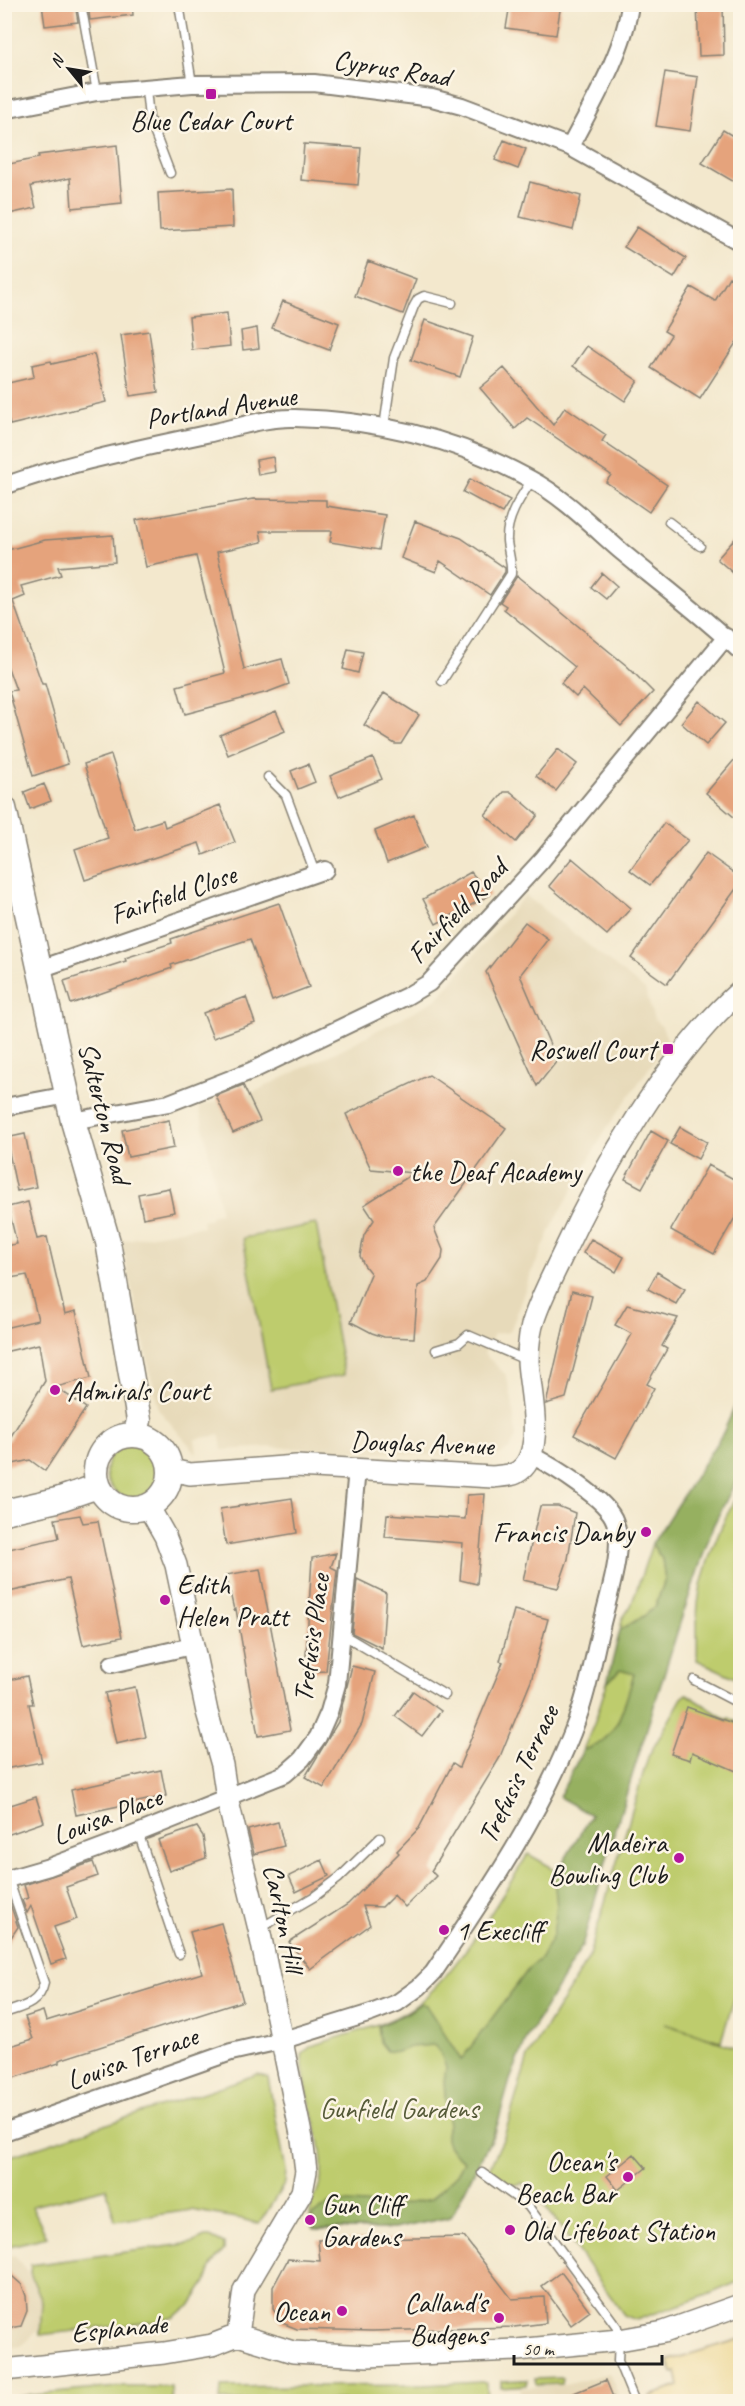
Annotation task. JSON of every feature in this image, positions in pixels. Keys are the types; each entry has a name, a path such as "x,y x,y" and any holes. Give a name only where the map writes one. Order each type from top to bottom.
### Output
{"main road":[{"name":"Salterton Road","path":"6,820 73,1121 108,1242 140,1420 136,1434"},
{"path":"136,1434 153,1440 166,1452 171,1470 169,1485 161,1498 148,1506 134,1510 119,1507 107,1498 98,1486 96,1471 99,1456 108,1444 121,1436 136,1434"},
{"path":"4,1512 57,1500 98,1486"}],"street":[{"path":"570,147 609,68 628,19 630,4"},
{"name":"Cyprus Road","path":"4,110 97,92 192,84 314,83 406,94 462,106 570,147 741,242"},
{"name":"Portland Avenue","path":"4,486 45,472 130,449 253,423 294,418 384,427 433,438 487,457 532,480 568,506 741,651"},
{"name":"Fairfield Road","path":"73,1121 169,1103 240,1075 407,996 429,983 542,860 726,637"},
{"name":"Fairfield Close","path":"40,969 320,872"},
{"name":"Douglas Avenue","path":"171,1470 190,1474 296,1466 494,1477 517,1473 531,1455 534,1438 534,1409 528,1361 534,1317 576,1225 610,1164 683,1053 728,1002 741,991"},
{"path":"4,1107 68,1095"},
{"name":"Trefusis Terrace","path":"280,2041 397,2003 433,1973 520,1838 568,1743 579,1716 613,1580 618,1533 615,1519 588,1492 554,1467 531,1455"},
{"name":"Trefusis Place","path":"227,1798 285,1774 302,1759 312,1744 332,1702 337,1684 357,1469"},
{"name":"Carlton Hill","path":"148,1506 165,1536 176,1565 192,1646 259,1929 280,2041 302,2139 305,2181 302,2192 244,2290 238,2335"},
{"path":"112,1664 192,1646"},
{"name":"Louisa Place","path":"6,1879 48,1867 227,1798"},
{"name":"Louisa Terrace","path":"4,2132 231,2052 280,2041"},
{"path":"238,2335 292,2352 368,2356 517,2350 619,2340 664,2332 741,2305"},
{"name":"Esplanade","path":"4,2370 186,2350 212,2345 238,2335"}],"lane":[{"path":"81,4 97,92"},
{"path":"179,4 192,84"},
{"path":"147,89 149,118 170,173"},
{"path":"384,427 394,358 414,306 424,296 452,303"},
{"path":"442,681 508,580 511,569 507,542 509,524 518,502 532,480"},
{"path":"669,522 700,546"},
{"path":"268,777 286,795 320,872"},
{"path":"436,1350 459,1343 468,1335 528,1361"},
{"path":"342,1634 445,1695"},
{"path":"694,1680 741,1704"},
{"path":"138,1832 179,1954"},
{"path":"259,1929 315,1896 339,1878 380,1838"},
{"path":"4,2013 32,2003 42,1993 44,1983 6,1879"},
{"path":"482,2173 535,2213 617,2326 618,2361 635,2402"}],"shaded area":[{"name":"the Deaf Academy","path":"525,895 645,990 654,1019 662,1027 668,1041 606,1129 554,1223 528,1281 510,1332 494,1334 484,1354 506,1375 512,1400 516,1437 510,1449 496,1456 447,1456 272,1447 222,1450 220,1435 195,1439 197,1454 159,1410 121,1241 203,1226 202,1220 210,1219 213,1214 221,1213 199,1106 252,1093 437,999"},
{"path":"15,2255 36,2285 41,2299 41,2315 38,2331 21,2346 5,2348 4,2258"},
{"path":"609,2373 621,2401 520,2401 520,2388 566,2385"}],"green space":[{"path":"316,1224 344,1375 271,1389 243,1238"},
{"path":"740,1395 740,1473 713,1526 680,1623 612,1840 582,1946 527,2038 510,2080 497,2126 451,2217 393,2229 315,2229 312,2225 312,2216 332,2202 394,2206 431,2199 456,2175 464,2161 451,2150 446,2141 449,2125 444,2081 446,2068 441,2054 434,2045 410,2047 397,2052 387,2051 380,2042 378,2026 407,2013 421,2003 426,2005 461,2060 530,1967 541,1958 553,1935 557,1906 554,1878 591,1815 559,1797 583,1750 595,1746 612,1731 623,1709 634,1674 620,1670 607,1683 620,1630 655,1607 665,1580 662,1559 652,1544 723,1433"},
{"path":"128,1444 138,1444 148,1448 156,1456 160,1471 156,1486 148,1494 138,1498 128,1498 118,1494 110,1486 106,1476 106,1466 110,1456 118,1448"},
{"path":"740,1489 740,1680 697,1660 697,1611 700,1590 709,1560 720,1530"},
{"path":"652,1544 662,1559 665,1580 655,1607 620,1630 622,1619 631,1606"},
{"path":"620,1670 635,1673 618,1720 604,1739 595,1746 583,1750 607,1683"},
{"path":"687,1694 727,1720 729,1718 740,1724 740,1980 721,2041 665,2024 740,2049 740,2281 636,2320 624,2315 549,2211 523,2183 510,2186 489,2169 504,2137 528,2057 588,1959 648,1757 682,1698"},
{"name":"Gunfield Gardens","path":"528,1854 558,1871 563,1889 559,1932 484,2100 496,2130 450,2217 394,2229 313,2229 310,2222 311,2208 322,2171 319,2142 303,2070 302,2055 310,2047 322,2042 373,2027 397,2017 425,1997 442,1980 474,1938"},
{"path":"258,2074 268,2078 286,2170 285,2183 259,2224 191,2210 115,2221 106,2188 32,2206 47,2237 5,2247 5,2158"},
{"path":"205,2237 224,2244 224,2250 211,2267 206,2282 190,2306 174,2317 160,2321 40,2335 42,2302 30,2273 31,2265 192,2243"},
{"path":"563,2378 562,2384 536,2385 535,2379"},
{"path":"527,2380 526,2385 501,2387 501,2381"},
{"path":"487,2383 488,2401 220,2401 221,2387 424,2385"},
{"path":"117,2387 171,2387 172,2401 5,2401 5,2398"}],"sand":[{"path":"740,2339 740,2401 652,2401 650,2396 679,2386 676,2371 672,2372 667,2361"}],"building":[{"path":"42,4 75,4 78,22 45,26"},
{"path":"88,4 132,4 133,15 90,20"},
{"path":"510,4 561,4 556,35 506,28"},
{"path":"697,4 723,4 724,55 699,56"},
{"path":"665,72 698,77 690,131 656,126"},
{"path":"723,130 741,141 741,186 702,163"},
{"path":"504,140 526,149 518,169 495,160"},
{"path":"304,144 361,148 358,185 301,180"},
{"path":"117,145 122,203 72,208 70,178 31,186 36,208 4,215 4,165 39,158 38,155"},
{"path":"530,182 581,196 573,230 520,217"},
{"path":"232,189 233,227 160,231 158,193"},
{"path":"637,227 686,258 674,278 624,247"},
{"path":"368,261 416,279 403,314 355,296"},
{"path":"729,277 741,284 741,335 700,399 651,368 671,335 664,331 691,287 715,301"},
{"path":"283,301 339,323 329,350 272,328"},
{"path":"227,313 230,346 192,350 189,317"},
{"path":"425,320 473,337 460,377 411,360"},
{"path":"257,328 259,348 243,350 241,331"},
{"path":"149,331 158,392 130,396 121,335"},
{"path":"587,346 638,381 625,401 573,366"},
{"path":"94,354 106,402 10,425 4,403 4,384 34,377 32,365 51,361 52,364"},
{"path":"504,368 553,425 565,407 606,435 602,441 667,485 649,512 606,482 611,475 527,418 515,429 480,388"},
{"path":"273,457 275,472 258,475 256,460"},
{"path":"470,479 510,500 502,513 463,492"},
{"path":"253,499 326,500 326,506 385,515 379,550 330,542 332,531 260,531 262,542 217,552 244,669 282,659 289,684 268,692 185,714 177,686 225,673 196,556 146,567 136,520"},
{"path":"415,521 461,538 505,568 505,572 490,595 440,561 436,572 401,558"},
{"path":"741,532 741,564 733,573 717,559"},
{"path":"113,535 115,562 58,567 61,575 21,586 25,596 13,601 42,684 45,684 68,764 33,776 9,691 16,690 4,657 4,546 8,550 45,540"},
{"path":"602,573 617,586 606,599 591,587"},
{"path":"517,576 627,666 653,692 621,726 583,689 576,697 561,683 575,667 504,609 506,606 500,602"},
{"path":"348,649 363,652 358,673 343,669"},
{"path":"384,693 419,715 401,744 395,744 364,725"},
{"path":"699,701 725,723 706,745 681,723"},
{"path":"276,711 285,731 228,755 220,735"},
{"path":"558,749 577,764 556,791 536,776"},
{"path":"741,752 741,823 706,793"},
{"path":"111,755 135,829 163,820 165,827 220,805 235,842 203,855 199,843 85,880 75,849 108,838 84,764"},
{"path":"373,758 382,779 339,797 330,776"},
{"path":"308,764 315,782 298,789 291,771"},
{"path":"44,784 51,801 30,809 24,792"},
{"path":"504,792 511,792 538,815 516,842 485,815"},
{"path":"414,815 427,847 387,863 375,831"},
{"path":"664,823 688,840 650,885 630,870"},
{"path":"706,853 741,878 741,882 667,984 631,958"},
{"path":"572,858 631,908 607,935 549,886"},
{"path":"471,872 490,895 436,924 423,899"},
{"path":"279,903 309,987 272,1001 250,939 171,965 172,968 71,1004 64,981 172,943 171,939"},
{"path":"525,922 548,939 520,975 557,1061 537,1086 486,972"},
{"path":"246,997 255,1023 213,1038 203,1013"},
{"path":"429,1075 506,1128 434,1228 443,1250 442,1259 427,1282 418,1286 414,1338 384,1337 351,1322 371,1274 360,1256 364,1235 374,1220 364,1205 414,1173 371,1169 346,1114"},
{"path":"243,1085 260,1121 233,1133 216,1096"},
{"path":"169,1120 174,1148 128,1157 122,1130"},
{"path":"680,1127 707,1142 698,1159 670,1144"},
{"path":"651,1131 668,1141 642,1188 625,1179"},
{"path":"25,1134 36,1187 17,1191 6,1138"},
{"path":"708,1165 741,1183 741,1207 714,1254 671,1230"},
{"path":"169,1188 174,1212 143,1218 138,1194"},
{"name":"Admirals Court","path":"28,1202 37,1239 47,1237 65,1314 76,1311 91,1378 56,1387 86,1408 45,1471 30,1460 4,1466 4,1442 8,1441 45,1381 39,1344 4,1352 4,1328 38,1320 27,1275 4,1279 4,1246 17,1244 8,1207"},
{"path":"591,1239 624,1257 616,1272 583,1253"},
{"path":"657,1272 685,1289 676,1304 648,1289"},
{"path":"572,1291 592,1296 566,1398 546,1404"},
{"path":"627,1305 678,1318 662,1346 667,1349 647,1384 654,1388 616,1458 574,1435 632,1334 615,1325"},
{"path":"485,1494 477,1584 460,1580 463,1543 385,1537 387,1514 465,1519 467,1495"},
{"path":"292,1498 297,1533 226,1545 220,1509"},
{"path":"540,1506 558,1506 575,1513 568,1559 558,1588 523,1580"},
{"path":"80,1515 83,1523 98,1521 122,1637 83,1645 68,1579 4,1593 4,1550 59,1538 55,1519"},
{"path":"336,1553 331,1567 337,1570 326,1671 305,1672 312,1558"},
{"path":"260,1569 290,1730 258,1736 236,1609 234,1610 226,1575"},
{"path":"357,1579 386,1593 382,1648 352,1633"},
{"path":"514,1610 548,1619 531,1681 499,1759 431,1871 436,1876 405,1907 394,1895 382,1907 363,1906 370,1925 310,1969 289,1942 348,1904 399,1853 397,1851 419,1828 453,1763 459,1767 503,1662 500,1661"},
{"path":"352,1666 375,1672 362,1724 324,1788 305,1777 338,1722"},
{"path":"27,1676 33,1704 29,1704 42,1762 4,1769 4,1681"},
{"path":"135,1687 146,1737 116,1744 105,1693"},
{"path":"413,1691 441,1711 422,1736 395,1716"},
{"path":"687,1707 741,1726 741,1773 692,1752 690,1760 671,1754"},
{"path":"161,1770 166,1796 76,1815 71,1790"},
{"path":"36,1797 44,1822 4,1836 4,1807"},
{"path":"278,1822 284,1846 254,1854 248,1830"},
{"path":"197,1827 203,1836 206,1858 169,1871 158,1840"},
{"path":"322,1860 329,1876 296,1892 289,1876"},
{"path":"93,1862 98,1876 66,1887 77,1919 54,1927 66,1959 51,1964 31,1906 27,1913 22,1900 28,1898 24,1885"},
{"path":"10,1904 18,1927 4,1948 4,1906"},
{"path":"221,1923 243,2001 59,2060 59,2063 4,2081 4,2048 33,2039 25,2017 43,2011 46,2021 202,1973 190,1932"},
{"path":"634,2154 646,2168 618,2190 607,2176"},
{"path":"464,2237 512,2299 544,2297 546,2323 514,2327 372,2331 297,2329 282,2323 273,2309 273,2287 288,2259 320,2261 318,2240"},
{"path":"4,2269 22,2285 26,2296 27,2311 21,2326 4,2329"},
{"path":"561,2272 590,2311 571,2325 542,2286"},
{"path":"606,2380 615,2402 554,2402 554,2401"}],"place":[{"name":"Blue Cedar Court","path":"211,94"},
{"name":"Roswell Court","path":"668,1049"},
{"name":"the Deaf Academy","path":"398,1171"},
{"name":"Admirals Court","path":"55,1390"},
{"name":"Francis Danby","path":"646,1532"},
{"name":"Edith Helen Pratt","path":"165,1600"},
{"name":"Madeira Bowling Club","path":"679,1858"},
{"name":"1 Execliff","path":"444,1930"},
{"name":"Ocean's Beach Bar","path":"628,2177"},
{"name":"Gun Cliff Gardens","path":"310,2220"},
{"name":"Old Lifeboat Station","path":"510,2230"},
{"name":"Ocean","path":"342,2311"},
{"name":"Calland's Budgens","path":"499,2318"}]}
